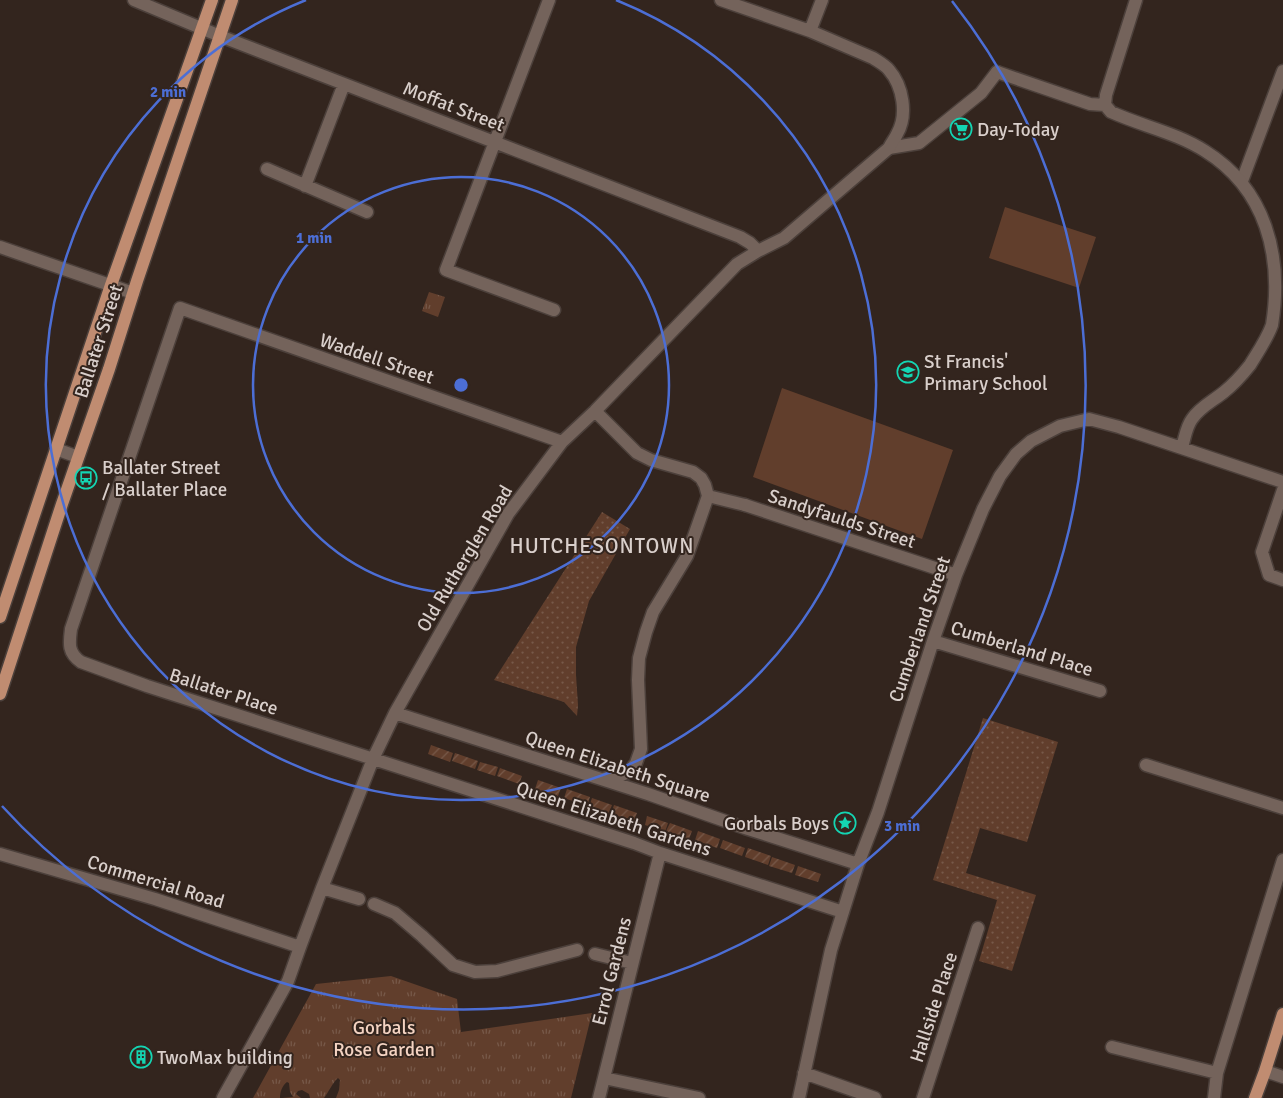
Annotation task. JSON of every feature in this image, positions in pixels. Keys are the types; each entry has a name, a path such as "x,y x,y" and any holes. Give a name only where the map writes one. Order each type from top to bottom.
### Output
{"main road":[{"name":"Ballater Street","path":"0,616 111,285 212,0"},
{"name":"Ballater Street","path":"0,694 232,0"},
{"path":"1255,1098 1283,1014"},
{"path":"1264,1098 1265,1071"}],"street":[{"name":"Moffat Street","path":"134,0 220,36 740,237 758,251"},
{"path":"549,0 446,270 554,310"},
{"path":"721,0 810,31 822,0"},
{"path":"1105,105 1106,95 1136,0"},
{"name":"Old Rutherglen Road","path":"223,1098 288,981 322,888 373,759 395,713 508,514 562,442 596,411 737,264 784,238 888,148 898,133 903,116 902,96 890,71 874,58 810,31"},
{"path":"1242,181 1283,71"},
{"path":"888,148 919,143 981,93 997,72 1090,104 1105,105 1111,112 1178,138 1203,150 1218,160 1242,181 1257,200 1273,233 1280,271 1280,292 1277,308 1272,327 1263,344 1236,381 1197,412 1191,420 1182,447"},
{"path":"305,186 344,84"},
{"path":"268,170 367,212"},
{"path":"0,247 133,293"},
{"name":"Waddell Street","path":"70,649 71,629 180,308 562,442"},
{"path":"596,411 637,453 651,460 692,472 701,478 706,485 708,496 687,556 653,612 646,632 639,658 641,749 636,763 630,771 620,776 602,780"},
{"name":"Cumberland Street","path":"799,1098 830,950 858,864 878,812 933,641 956,575 983,508 1000,476 1016,454 1031,441 1060,426 1089,419 1182,447 1283,482"},
{"path":"56,449 78,457"},
{"path":"1283,490 1262,552 1269,575 1283,580"},
{"name":"Sandyfaulds Street","path":"708,496 745,505 956,575"},
{"name":"Cumberland Place","path":"933,641 1100,690"},
{"name":"Ballater Place","path":"70,649 75,658 100,669 183,698 373,759"},
{"name":"Queen Elizabeth Square","path":"395,713 858,864"},
{"name":"Queen Elizabeth Gardens","path":"373,759 843,912"},
{"path":"1146,765 1283,808"},
{"name":"Commercial Road","path":"0,854 146,897 300,947"},
{"name":"Errol Gardens","path":"599,1098 660,854"},
{"path":"1214,1098 1217,1073 1283,860"},
{"path":"322,888 359,899"},
{"path":"374,904 395,913 453,965 474,972 497,971 577,950"},
{"name":"Hallside Place","path":"923,1098 978,928"},
{"path":"595,954 632,963"},
{"path":"1112,1047 1217,1073"},
{"path":"1265,1071 1283,1077"},
{"path":"804,1073 875,1098"},
{"path":"604,1078 699,1098"}],"green space":[{"path":"1005,207 1096,237 1079,288 989,258"},
{"path":"429,292 445,297 438,317 422,311"},
{"path":"782,388 953,450 922,539 753,477"},
{"path":"602,512 630,529 589,601 576,647 577,716 564,702 494,680"},
{"path":"983,718 1058,742 1027,842 980,828 966,873 1036,895 1012,971 979,961 997,900 933,880"},
{"path":"431,745 453,753 450,762 428,754"},
{"path":"455,753 478,761 475,769 452,761"},
{"path":"480,762 498,767 495,776 477,770"},
{"path":"500,768 522,776 519,784 497,776"},
{"path":"538,780 561,788 558,796 535,789"},
{"path":"567,789 590,797 587,806 564,798"},
{"path":"592,798 612,805 609,813 589,807"},
{"path":"614,805 637,813 634,821 611,814"},
{"path":"647,816 668,823 665,832 645,825"},
{"path":"670,823 692,831 689,839 666,831"},
{"path":"698,831 720,839 717,848 695,840"},
{"path":"723,840 745,848 742,856 720,848"},
{"path":"748,848 771,856 768,865 745,857"},
{"path":"772,857 795,865 792,873 769,866"},
{"path":"798,866 821,874 818,882 795,875"},
{"name":"Gorbals Rose Garden","path":"391,976 457,999 461,1032 592,1013 571,1098 336,1098 340,1080 338,1078 324,1098 310,1098 309,1094 302,1090 296,1094 301,1098 282,1098 293,1097 287,1082 282,1089 280,1098 253,1098 316,984"}],"place":[{"name":"Day-Today","path":"961,129"},
{"name":"St Francis' Primary School","path":"908,372"},
{"name":"Ballater Street / Ballater Place","path":"86,478"},
{"name":"Gorbals Boys","path":"845,823"},
{"name":"TwoMax building","path":"141,1057"}],"district":[{"name":"HUTCHESONTOWN","path":"602,546"}]}
